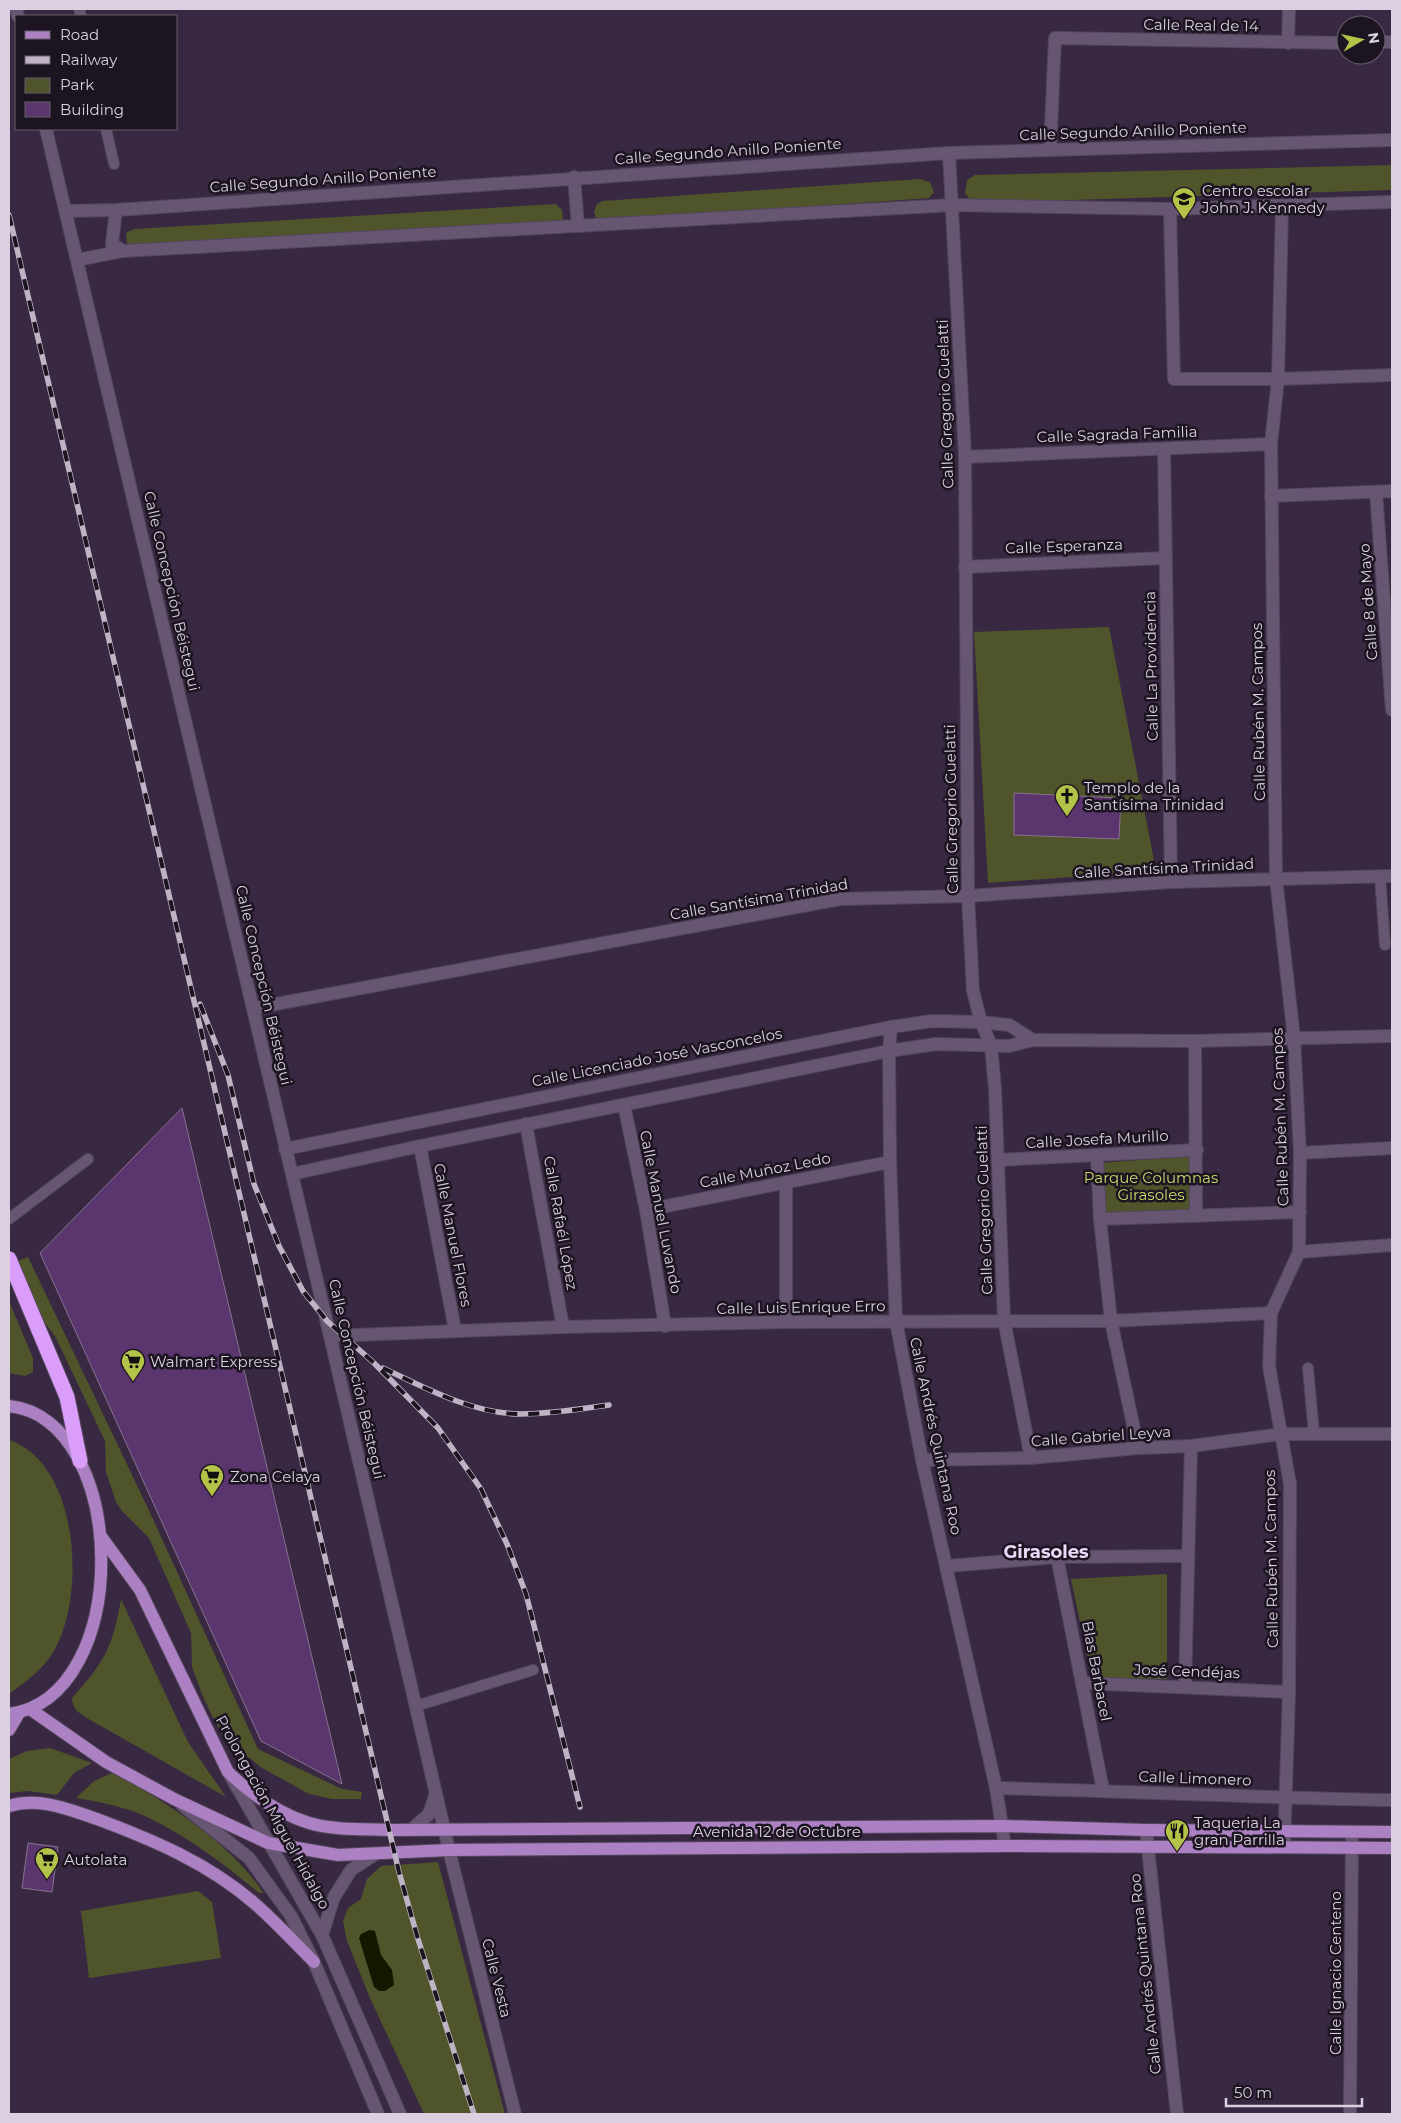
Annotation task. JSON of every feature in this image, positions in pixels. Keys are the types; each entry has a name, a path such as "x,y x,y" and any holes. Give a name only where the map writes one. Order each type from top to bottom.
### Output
{"highway":[{"path":"9,1259 67,1397 80,1461"}],"main road":[{"path":"9,1406 18,1407 45,1419 62,1434 80,1461 91,1488 100,1535 102,1577 96,1617 82,1656 63,1683 43,1701 19,1712 9,1730"},
{"name":"Prolongación Miguel Hidalgo","path":"100,1535 140,1590 228,1772"},
{"path":"19,1712 174,1799"},
{"name":"Avenida 12 de Octubre","path":"228,1772 248,1791 276,1808 309,1824 357,1829 1003,1826 1146,1830 1392,1832"},
{"name":"Avenida 12 de Octubre","path":"174,1799 268,1843 338,1855 374,1855 449,1850 1148,1845 1392,1848"},
{"path":"9,1806 34,1802 58,1806 147,1838 185,1856 212,1872 254,1902 314,1962"}],"street":[{"path":"1288,43 1290,9"},
{"name":"Calle Real de 14","path":"1050,150 1055,38 1288,43 1336,42"},
{"name":"Calle Concepción Béistegui","path":"46,130 254,1008 285,1149 449,1850"},
{"name":"Calle Segundo Anillo Poniente","path":"66,211 116,210 574,177 949,153 1392,140"},
{"name":"Calle Gregorio Guelatti","path":"949,153 965,457 968,896 973,991 981,1022 991,1045 995,1088 1004,1320 1031,1458"},
{"path":"574,177 578,226"},
{"path":"77,260 123,251 952,206 1170,209 1392,202"},
{"name":"Calle Rubén M. Campos","path":"1282,206 1278,379 1271,444 1276,879 1294,1038 1300,1153 1299,1252 1271,1313 1269,1366 1290,1484 1289,1692 1284,1847"},
{"path":"1170,209 1174,379 1278,379 1392,375"},
{"path":"116,210 112,244 123,251"},
{"name":"Calle Sagrada Familia","path":"965,457 1271,444"},
{"name":"Calle La Providencia","path":"1164,449 1170,882"},
{"path":"1271,496 1392,491"},
{"name":"Calle 8 de Mayo","path":"1376,492 1392,710"},
{"name":"Calle Esperanza","path":"965,566 1165,558"},
{"name":"Calle Santísima Trinidad","path":"254,1008 840,899 968,896 1170,882 1386,876"},
{"name":"Calle Licenciado José Vasconcelos","path":"285,1149 891,1027 932,1021 981,1022 1009,1026 1033,1040"},
{"name":"Calle Andrés Quintana Roo","path":"891,1027 889,1051 890,1162 896,1322 922,1460 996,1788 1006,1846"},
{"name":"Calle Licenciado José Vasconcelos","path":"292,1174 526,1124 889,1051 936,1044 1009,1046 1033,1040 1195,1041 1392,1036"},
{"path":"1195,1041 1196,1216"},
{"name":"Calle Manuel Luvando","path":"624,1105 646,1210 665,1326"},
{"name":"Calle Rafaél López","path":"526,1124 563,1327"},
{"name":"Calle Manuel Flores","path":"420,1146 455,1330"},
{"path":"1300,1153 1392,1148"},
{"name":"Calle Josefa Murillo","path":"998,1160 1197,1150"},
{"path":"1097,1156 1100,1219 1111,1321 1138,1448"},
{"name":"Calle Muñoz Ledo","path":"646,1210 890,1162"},
{"path":"786,1183 786,1322"},
{"path":"1100,1219 1300,1212"},
{"path":"1299,1252 1392,1244"},
{"name":"Calle Luis Enrique Erro","path":"330,1336 455,1330 786,1322 1111,1321 1271,1313"},
{"name":"Calle Gabriel Leyva","path":"922,1460 1031,1458 1138,1448 1191,1446 1281,1434 1392,1434"},
{"path":"1185,1686 1191,1446"},
{"path":"946,1566 1057,1557 1188,1556"},
{"name":"Blas Barbacel","path":"1057,1557 1103,1790"},
{"name":"José Cendéjas","path":"1083,1683 1289,1692"},
{"name":"Prolongación Miguel Hidalgo","path":"228,1772 322,1935 400,2114"},
{"name":"Calle Limonero","path":"996,1788 1392,1800"},
{"path":"411,1830 428,1814 436,1793"},
{"path":"174,1799 249,1858 291,1916 314,1962 378,2114"},
{"name":"Calle Andrés Quintana Roo","path":"1146,1830 1177,2114"},
{"name":"Calle Ignacio Centeno","path":"1350,2114 1352,1832"},
{"name":"Calle Vesta","path":"449,1850 515,2114"},
{"path":"322,1935 334,1897 347,1876 351,1870 374,1855"}],"lane":[{"path":"106,130 114,164"},
{"path":"1385,945 1386,876"},
{"path":"9,1219 88,1159"},
{"path":"1308,1368 1314,1434"},
{"path":"416,1706 533,1670"}],"green space":[{"path":"1392,165 1392,190 973,203 965,193 967,180 975,175"},
{"path":"919,179 930,182 934,192 929,198 607,221 596,219 594,212 597,204 603,201"},
{"path":"556,204 562,210 563,219 555,225 134,248 127,243 126,233 134,229"},
{"path":"1109,627 1156,871 988,883 974,632"},
{"name":"Parque Columnas Girasoles","path":"1194,1156 1190,1211 1102,1214 1100,1163"},
{"path":"28,1257 146,1504 258,1749 342,1789 362,1792 361,1799 332,1799 309,1794 262,1768 225,1738 213,1718 192,1667 191,1633 149,1538 122,1511 116,1502 106,1472 105,1441 55,1336 39,1315 16,1262"},
{"path":"9,1301 33,1358 33,1372 25,1376 9,1373"},
{"path":"9,1440 32,1453 50,1475 62,1502 70,1533 73,1565 71,1596 65,1625 55,1649 40,1669 9,1694"},
{"path":"1167,1574 1167,1679 1092,1678 1071,1579"},
{"path":"121,1599 188,1742 226,1797 85,1717 74,1707 72,1698 100,1664 110,1643"},
{"path":"50,1748 92,1763 74,1773 57,1795 28,1791 9,1793 9,1759 27,1751"},
{"path":"114,1772 174,1810 216,1841 235,1858 263,1893 259,1893 193,1843 149,1818 123,1808 76,1798 94,1781"},
{"path":"438,1862 505,2114 424,2114 370,1998 347,1941 343,1921 348,1908 361,1899 367,1879 381,1866"},
{"path":"198,1891 212,1902 221,1958 89,1978 81,1911"}],"shaded area":[{"path":"370,1930 375,1931 381,1955 392,1970 394,1985 385,1991 379,1991 374,1987 359,1938 361,1934"}],"building":[{"name":"Templo de la Santísima Trinidad","path":"1014,793 1121,798 1119,839 1014,835"},
{"name":"Zona Celaya","path":"182,1108 342,1784 261,1741 40,1253"},
{"path":"28,1843 58,1847 52,1892 22,1888"}],"railway":[{"path":"9,215 399,1872 418,1939 474,2114"},
{"path":"200,1004 228,1075 254,1184 279,1246 303,1291 327,1321 374,1363 438,1428 481,1489 507,1544 526,1594 580,1807"},
{"path":"383,1368 450,1399 485,1410 503,1413 543,1413 609,1405"}],"place":[{"name":"Centro escolar John J. Kennedy","path":"1184,220"},
{"name":"Templo de la Santísima Trinidad","path":"1067,817"},
{"name":"Walmart Express","path":"133,1382"},
{"name":"Zona Celaya","path":"212,1497"},
{"name":"Taqueria La gran Parrilla","path":"1177,1852"},
{"name":"Autolata","path":"47,1880"}],"district":[{"name":"Girasoles","path":"1046,1552"}]}
